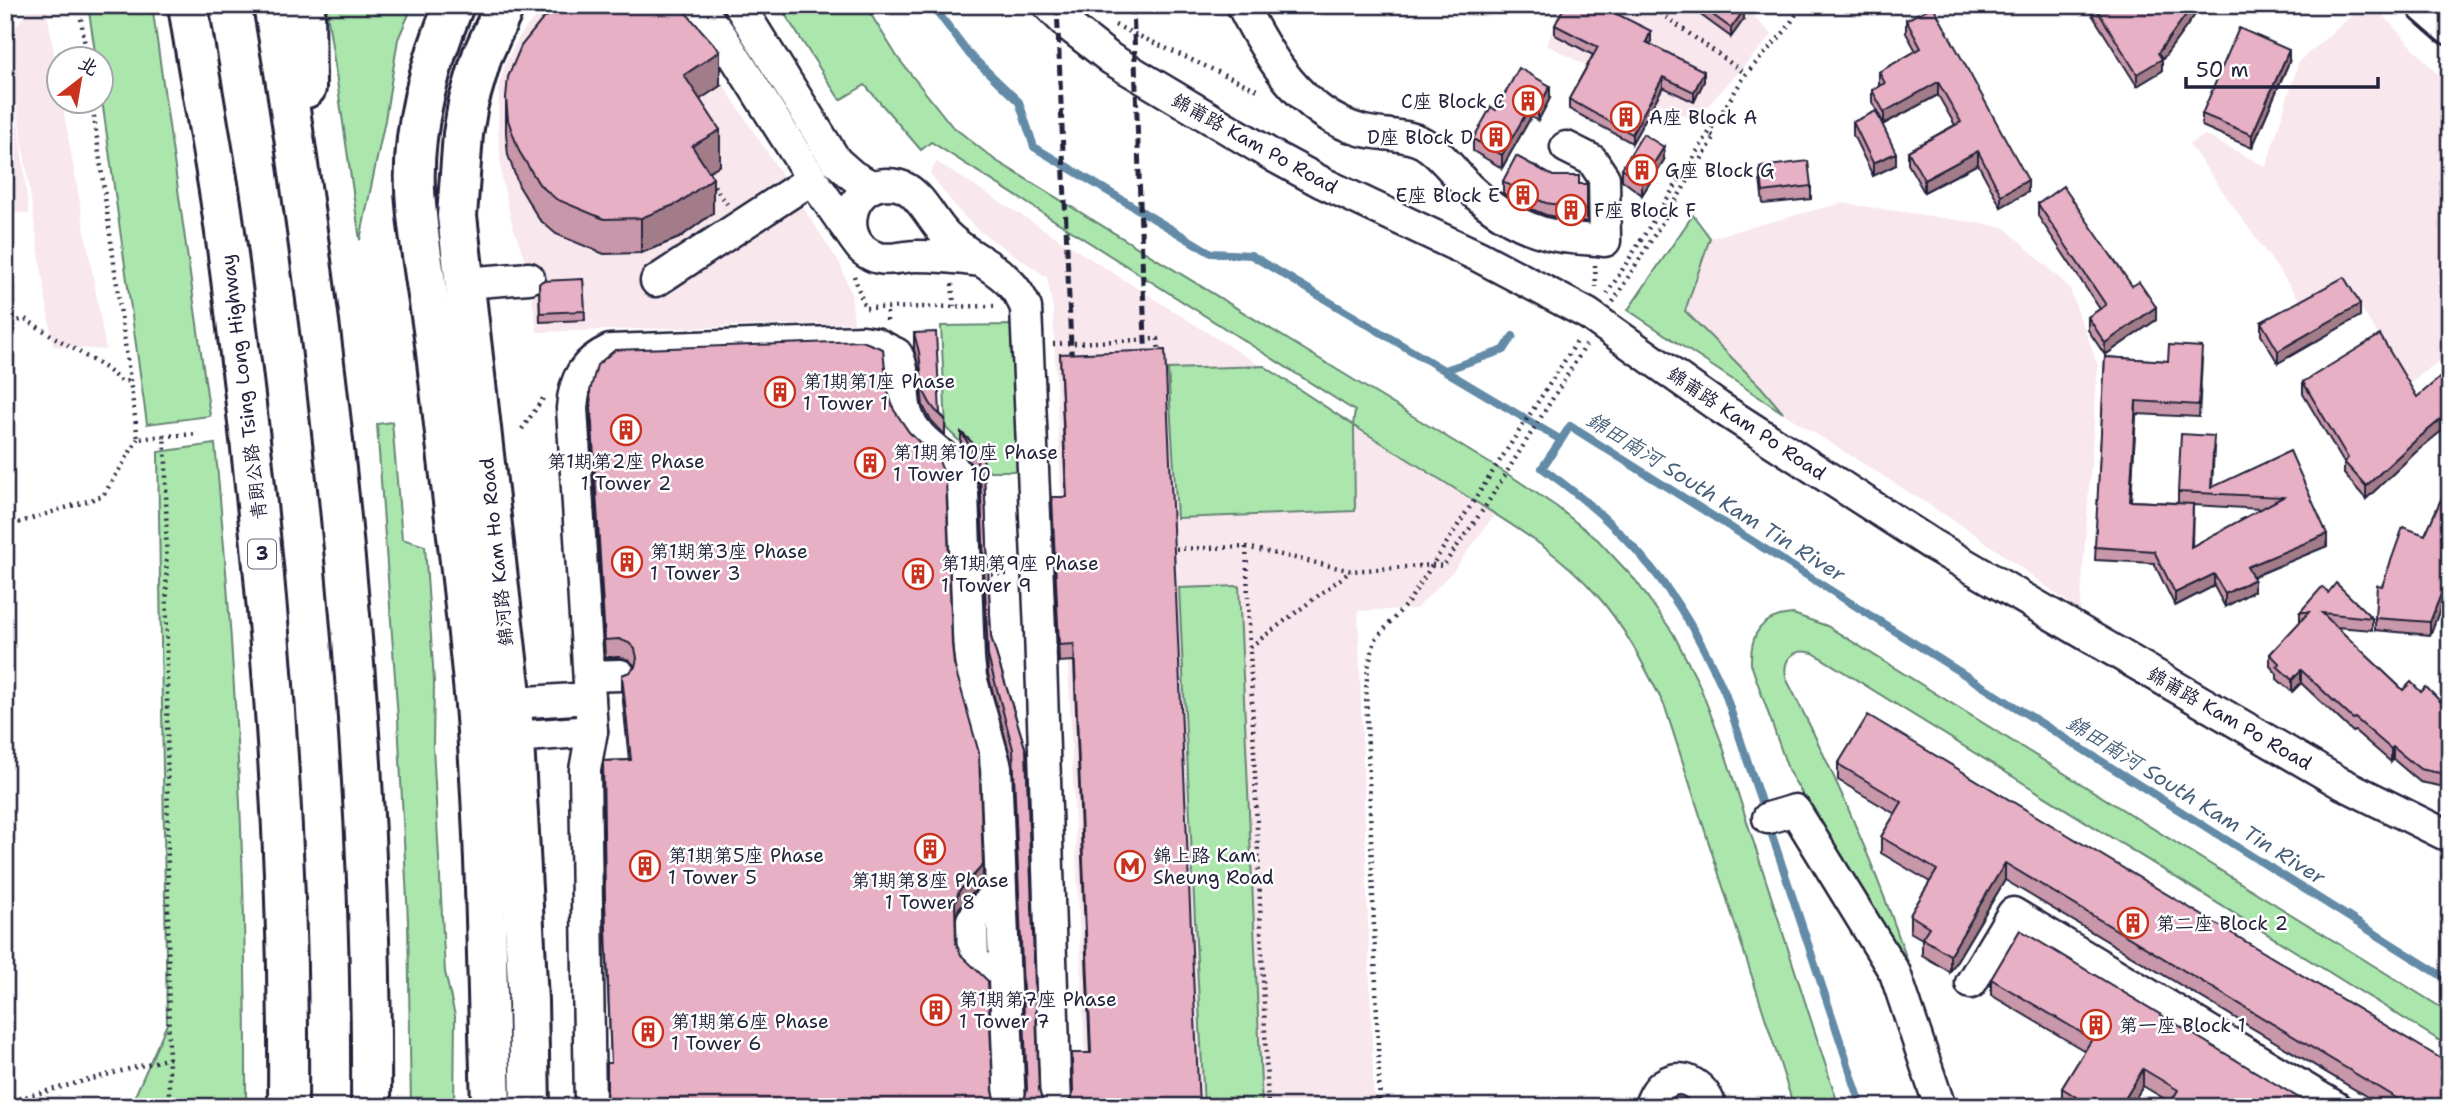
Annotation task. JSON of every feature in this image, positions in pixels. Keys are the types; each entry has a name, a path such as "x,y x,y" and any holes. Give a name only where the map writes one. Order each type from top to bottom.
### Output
{"main road":[{"name":"青朗公路 Tsing Long Highway","path":"188,5 227,248 254,475 272,661 286,895 288,1107"},
{"path":"273,5 307,227 337,463 355,661 368,886 371,1107"},
{"path":"305,5 307,227"},
{"name":"錦河路 Kam Ho Road","path":"454,5 442,32 425,95 418,139 415,188 419,244 436,356 475,707 484,867 491,1107"},
{"name":"錦河路 Kam Ho Road","path":"505,5 482,56 468,104 457,216 474,349 513,720 528,1001 530,1107"},
{"path":"2427,5 2450,25"}],"street":[{"path":"697,5 721,35 812,179 855,259"},
{"path":"739,5 836,160 853,176 873,187 897,185 907,189 950,239 1011,281 1020,294 1027,325 1056,1107"},
{"name":"錦莆路 Kam Po Road","path":"1048,5 1111,59 1275,157 1323,183 1596,310 1719,407 1934,546 2339,782 2450,838"},
{"path":"1242,5 1263,46 1285,77 1315,105 1358,129 1424,143 1472,190 1497,210 1523,225 1600,251 1604,178 1592,160 1566,147"},
{"path":"656,281 812,179"},
{"path":"855,259 851,213 855,202 873,187"},
{"path":"902,256 912,250 923,234 923,207"},
{"path":"855,259 868,253 891,259 902,256 934,256 980,261"},
{"path":"464,283 529,278"},
{"path":"590,1107 585,770 592,731 572,408 573,391 578,376 587,364 610,350 863,341 887,347 897,354 901,363 907,417 918,433 948,459 961,481 969,659 971,677 996,767 1001,889 972,919 973,960 1004,989 1010,1107"},
{"path":"513,720 620,675"},
{"path":"513,720 592,731"},
{"path":"1768,818 1795,810 1895,973 1940,1107"},
{"path":"1971,983 2013,913 2336,1107"},
{"path":"1649,1107 1664,1084 1678,1079 1697,1085 1707,1104"}],"path":[{"path":"79,5 85,46"},
{"path":"1649,5 1746,74"},
{"path":"1380,1107 1366,689 1375,640 1409,601 1475,501 1746,74 1786,30 1802,5"},
{"path":"1087,41 1102,19 1264,92"},
{"path":"5,527 103,496 138,439 94,116"},
{"path":"1169,562 1166,549 1246,547 1352,571 1443,566 1485,508 1596,310 1715,137 1708,133"},
{"path":"706,173 741,225"},
{"path":"1596,310 1600,251"},
{"path":"855,259 865,308 954,306 1027,325 1158,339 1160,362"},
{"path":"951,272 954,306"},
{"path":"5,324 25,319 106,368 122,382 131,381"},
{"path":"138,439 199,434"},
{"path":"164,436 169,1107"},
{"path":"1246,547 1268,1107"},
{"path":"1250,647 1352,571"},
{"path":"5,1098 21,1098 170,1058"}],"shaded area":[{"path":"32,5 46,5 53,46 46,46 46,116 64,116 106,350 53,346 17,106 5,104 5,42"},
{"path":"550,5 668,5 677,14 840,264 851,293 854,323 537,332 528,268 512,224 502,179 498,132 499,86 505,64 515,44 527,26"},
{"path":"1545,5 1743,5 1772,35 1694,121 1547,45 1557,17"},
{"path":"2380,12 2450,88 2450,352 2409,384 2347,286 2302,303 2189,144 2205,135 2266,167 2299,61 2354,14"},
{"path":"5,112 17,113 29,214 5,211"},
{"path":"937,162 1495,514 1453,571 1416,609 1358,611 1374,1104 1368,1104 1367,1107 1087,1107 1053,309 1047,277 978,230 958,210 930,173"},
{"path":"1842,203 2004,227 2069,287 2098,366 2080,611 1969,530 1783,413 1685,311 1710,238"}],"green space":[{"path":"88,5 152,5 210,416 147,424 104,116 116,116 116,46 94,46"},
{"path":"326,5 413,5 398,39 385,120 360,240"},
{"path":"779,5 865,5 898,58 951,125 995,160 1517,480 1557,507 1598,540 1636,581 1673,633 1699,684 1722,744 1839,1107 1794,1107 1665,707 1625,633 1606,606 1581,579 1551,552 1518,529 1354,426 1355,511 1177,518 1168,369 1264,366 1353,425 1355,411 931,142 921,150 865,85 840,100"},
{"path":"1693,215 1710,238 1685,311 1761,387 1783,413 1628,310"},
{"path":"1012,325 1018,471 990,471 946,428 941,326"},
{"path":"392,422 402,539 425,546 434,682 433,746 445,972 455,1016 454,1107 411,1107 408,921 398,719 377,424"},
{"path":"215,444 239,775 245,941 246,1107 130,1107 167,1024 158,452"},
{"path":"1239,586 1262,1107 1204,1107 1179,588"},
{"path":"1793,614 1827,626 2450,1013 2450,1047 1813,653 1794,654 1787,661 1787,680 1854,821 1910,968 1789,772 1751,664 1755,635 1760,628 1773,618"}],"building":[{"path":"562,5 672,5 687,14 720,51 684,75 720,130 692,146 713,178 679,203 641,218 604,219 556,199 539,184 519,151 508,120 508,77 521,46 542,20"},
{"path":"1565,5 1599,5 1651,31 1646,42 1704,71 1694,92 1663,77 1632,134 1569,99 1598,47 1555,25"},
{"path":"1699,5 1737,5 1744,10 1731,28"},
{"path":"2094,5 2193,5 2158,53 2162,59 2137,74"},
{"path":"1933,6 2028,180 2001,195 1978,151 1924,180 1908,151 1961,122 1938,82 1884,112 1872,90 1885,83 1879,72 1921,48 1906,20"},
{"path":"2239,28 2289,50 2252,135 2202,114"},
{"path":"1519,68 1550,86 1538,109 1531,105 1502,155 1473,139 1491,107 1496,110"},
{"path":"1876,111 1896,153 1873,163 1853,122"},
{"path":"1643,134 1664,147 1642,182 1622,168"},
{"path":"1516,156 1553,176 1579,176 1579,184 1587,184 1587,209 1546,203 1503,181"},
{"path":"1808,161 1811,186 1763,192 1760,167"},
{"path":"2063,186 2132,286 2139,282 2156,307 2105,343 2088,317 2106,305 2038,204"},
{"path":"2344,277 2360,304 2278,351 2261,322"},
{"path":"583,279 585,311 540,313 539,284 542,281"},
{"path":"936,332 940,414 945,419 935,410 923,390 914,333"},
{"path":"2380,335 2417,397 2450,369 2450,412 2366,486 2344,462 2348,458 2303,382"},
{"path":"862,341 883,349 887,389 894,410 909,432 939,461 946,479 952,644 954,664 979,753 983,865 959,891 955,902 956,943 961,955 988,981 993,1091 995,1099 1001,1105 1010,1107 592,1107 606,1098 607,1063 611,1063 603,761 631,760 622,675 635,667 637,658 635,649 629,643 619,639 605,640 590,391 597,365 615,350"},
{"path":"2169,345 2202,347 2199,405 2136,401 2130,501 2193,504 2191,547 2283,497 2178,492 2181,434 2214,436 2211,488 2290,451 2327,534 2247,567 2254,579 2225,594 2214,574 2175,593 2154,551 2095,547 2105,357 2168,361"},
{"name":"錦上路 Kam Sheung Road","path":"1165,350 1199,1107 1058,1107 1066,1104 1072,1097 1072,1053 1091,1053 1074,644 1059,645 1052,497 1067,497 1060,354"},
{"path":"961,432 983,453 991,637 1026,751 1039,1090 1042,1100 1055,1107 1013,1107 1025,1098 1027,1089 1013,749 988,656 980,471 975,454"},
{"path":"2449,482 2450,571 2430,622 2375,618 2377,585 2382,586 2403,527 2425,535"},
{"path":"2336,583 2372,618 2322,613 2403,690 2411,682 2421,692 2426,687 2450,711 2450,775 2420,769 2353,719 2301,670 2292,680 2277,666 2280,664 2270,654 2309,612 2300,612 2322,587 2328,593"},
{"name":"第二座 Block 2","path":"1868,715 2450,1064 2450,1095 2443,1107 2411,1107 2005,863 1950,955 1922,938 1929,927 1910,915 1937,870 1881,837 1902,802 1838,764"},
{"name":"第一座 Block 1","path":"2020,930 2314,1107 2168,1107 2178,1090 2143,1069 2120,1107 2092,1107 2062,1088 2092,1039 1991,979"},
{"path":"574,1096 582,1105 589,1107 574,1107"}],"waterway":[{"name":"錦田南河 South Kam Tin River","path":"932,5 970,55 1019,102 1034,147 1211,253 1251,255 1561,440 1570,426 2450,981"},
{"path":"1445,370 1504,350 1513,336"},
{"path":"1561,440 1542,468 1602,516 1650,567 1690,625 1725,693 1862,1107"}],"railway":[{"path":"1057,5 1072,372"},
{"path":"1133,5 1146,369"}],"place":[{"name":"C座 Block C","path":"1528,101"},
{"name":"A座 Block A","path":"1626,117"},
{"name":"D座 Block D","path":"1496,137"},
{"name":"G座 Block G","path":"1642,170"},
{"name":"E座 Block E","path":"1523,195"},
{"name":"F座 Block F","path":"1571,210"},
{"name":"第1期第1座 Phase 1 Tower 1","path":"780,392"},
{"name":"第1期第2座 Phase 1 Tower 2","path":"626,430"},
{"name":"第1期第10座 Phase 1 Tower 10","path":"870,463"},
{"name":"第1期第3座 Phase 1 Tower 3","path":"627,562"},
{"name":"第1期第9座 Phase 1 Tower 9","path":"918,574"},
{"name":"第1期第8座 Phase 1 Tower 8","path":"930,849"},
{"name":"第1期第5座 Phase 1 Tower 5","path":"645,866"},
{"name":"錦上路 Kam Sheung Road","path":"1130,866"},
{"name":"第二座 Block 2","path":"2133,923"},
{"name":"第1期第7座 Phase 1 Tower 7","path":"936,1010"},
{"name":"第一座 Block 1","path":"2096,1025"},
{"name":"第1期第6座 Phase 1 Tower 6","path":"648,1032"}]}
